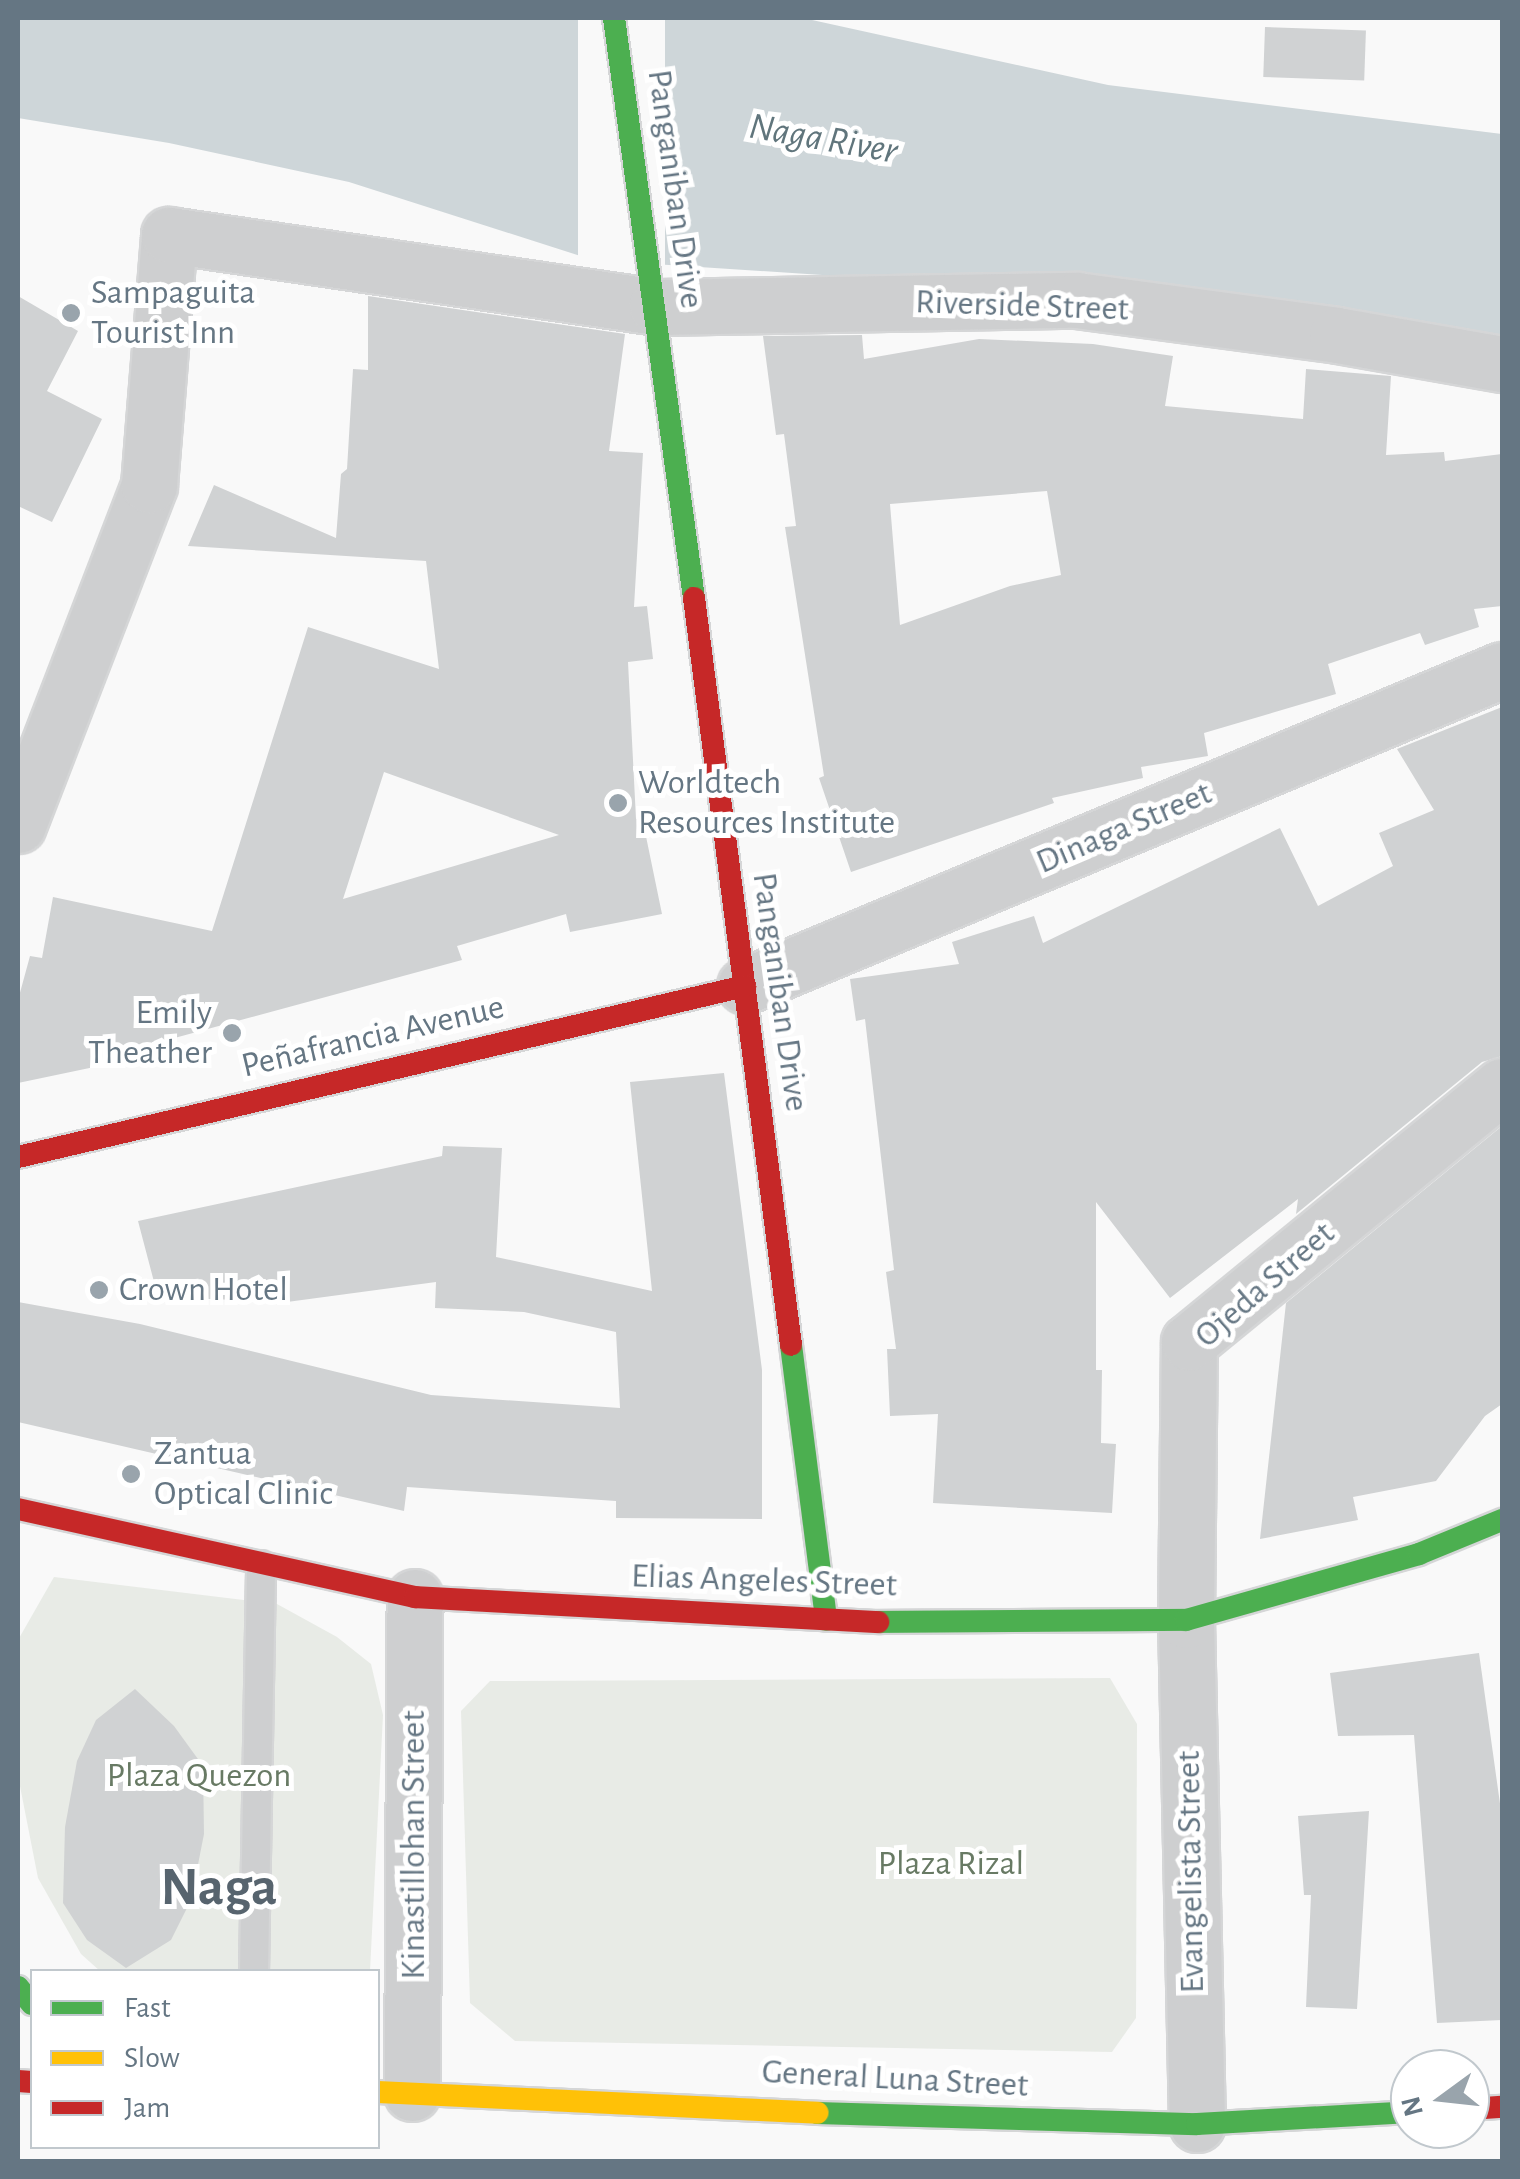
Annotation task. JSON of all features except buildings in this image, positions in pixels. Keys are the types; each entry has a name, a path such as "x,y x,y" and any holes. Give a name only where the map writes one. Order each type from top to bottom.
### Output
{"main road":[{"name":"Panganiban Drive","path":"614,18 655,298 826,1620"},
{"name":"Peñafrancia Avenue","path":"18,1157 745,986"},
{"name":"Elias Angeles Street","path":"18,1509 415,1598 826,1620 1186,1620 1419,1554 1502,1520"},
{"name":"General Luna Street","path":"395,2092 913,2117 1196,2124 1390,2113"}],"street":[{"name":"Riverside Street","path":"18,825 148,485 169,234 655,298 1076,300 1337,335 1502,364"},
{"name":"Dinaga Street","path":"745,986 1502,670"},
{"name":"Ojeda Street","path":"1186,1620 1189,1342 1502,1086"},
{"name":"Kinastillohan Street","path":"395,2092 415,1598"},
{"name":"Evangelista Street","path":"1186,1620 1196,2124"}],"lane":[{"path":"254,1969 261,1565"}],"green space":[{"name":"Plaza Quezon","path":"54,1577 277,1604 337,1637 371,1664 383,1715 370,1969 98,1969 81,1954 38,1878 18,1776 18,1640"},
{"name":"Plaza Rizal","path":"1110,1678 1137,1724 1136,2018 1112,2052 515,2041 470,2003 461,1711 490,1681"}],"water":[{"name":"Naga River","path":"18,18 803,18 1108,85 1502,134 1502,339 1292,306 593,260 349,182 169,143 18,118"}],"pier":[{"path":"578,18 665,18 665,268 578,268"}],"traffic: fast":[{"path":"614,18 694,598"},
{"path":"791,1345 826,1620"},
{"path":"878,1622 1186,1620 1419,1554 1502,1520"},
{"path":"18,1987 30,2002"},
{"path":"817,2113 1197,2124 1390,2113"}],"traffic: slow":[{"path":"380,2092 817,2113"}],"traffic: jam":[{"path":"694,598 791,1345"},
{"path":"18,1157 745,986"},
{"path":"18,1509 415,1597 878,1622"},
{"path":"18,2081 30,2082"},
{"path":"1490,2108 1502,2107"}],"place":[{"name":"Sampaguita Tourist Inn","path":"71,313"},
{"name":"Worldtech Resources Institute","path":"618,803"},
{"name":"Emily Theather","path":"232,1033"},
{"name":"Crown Hotel","path":"99,1290"},
{"name":"Zantua Optical Clinic","path":"131,1474"}],"district":[{"name":"Naga","path":"219,1888"}]}
